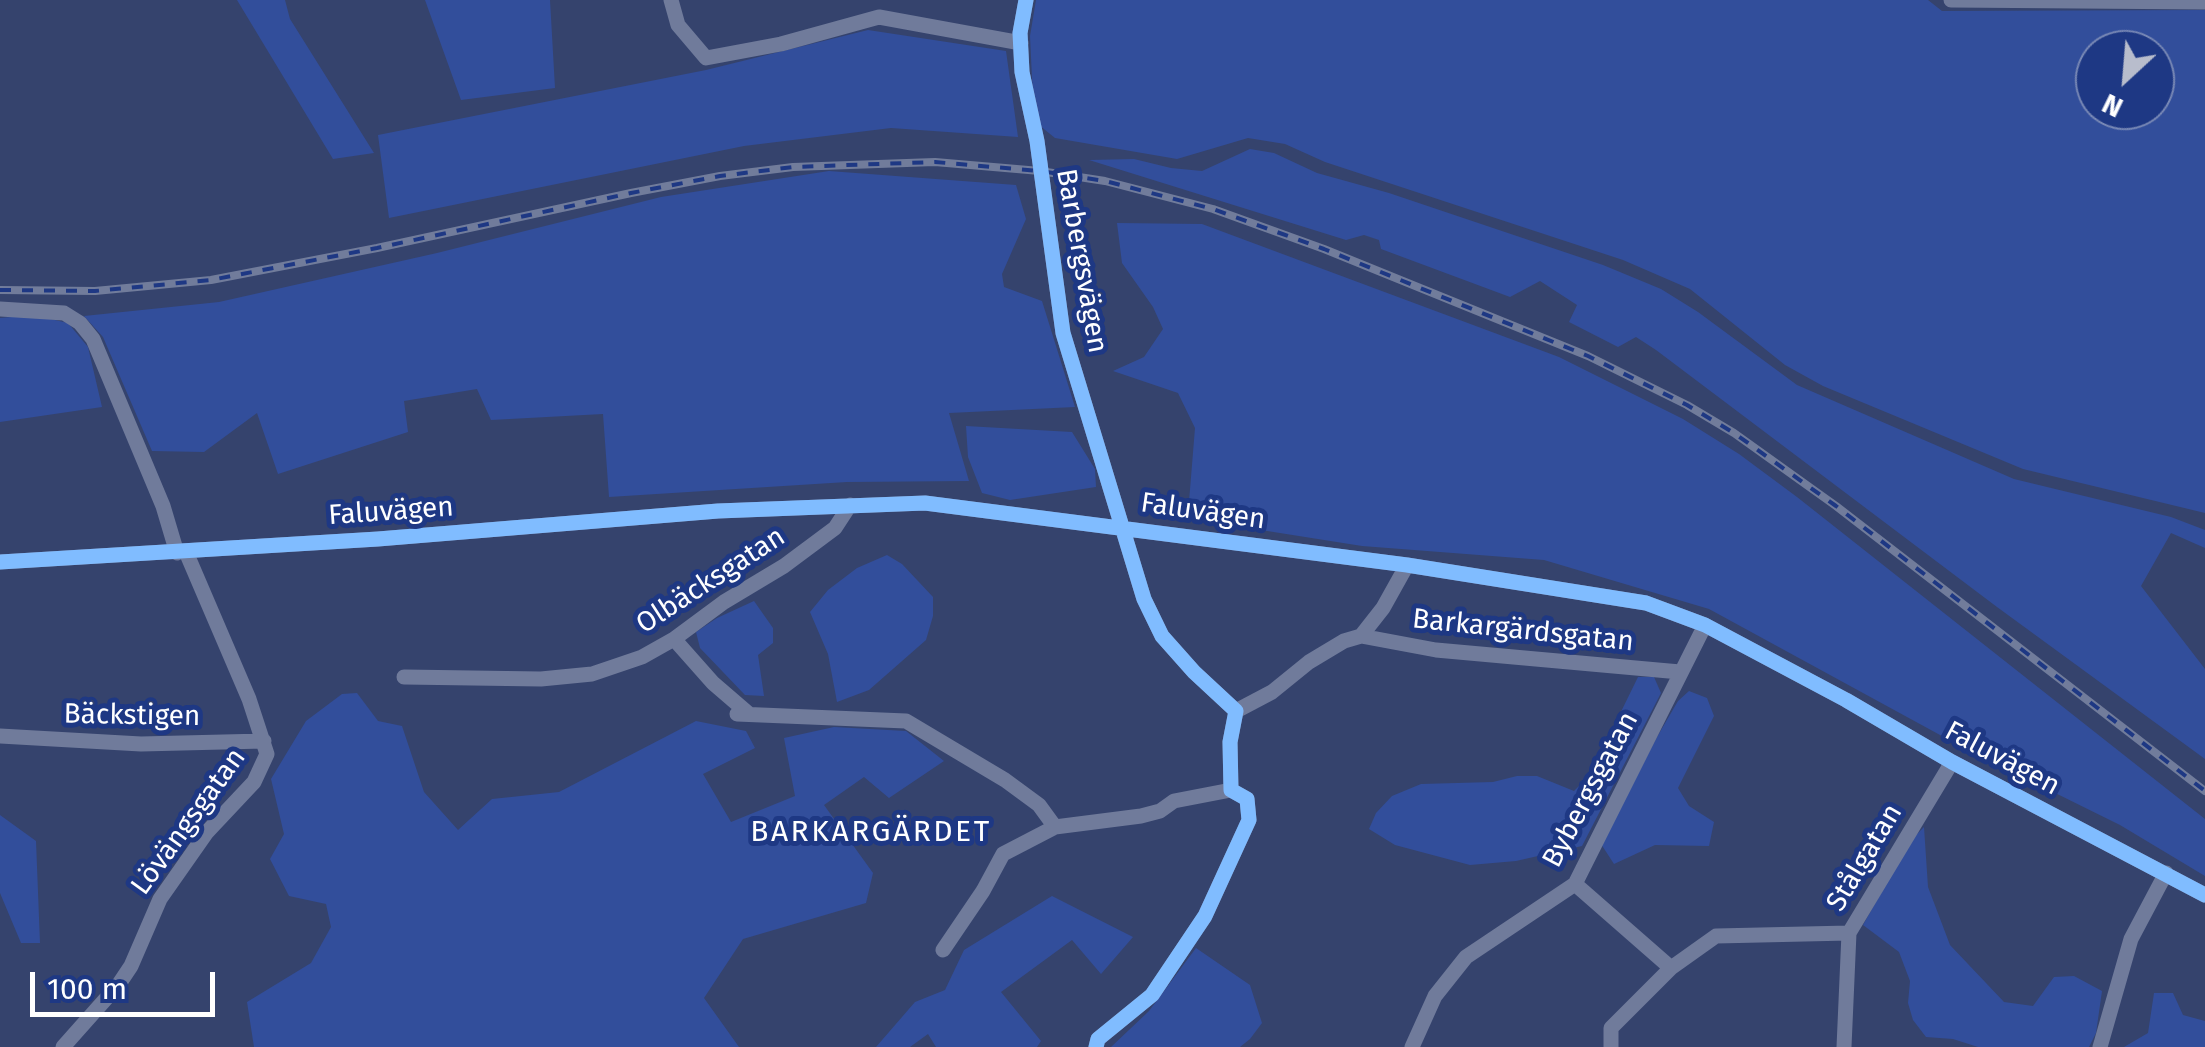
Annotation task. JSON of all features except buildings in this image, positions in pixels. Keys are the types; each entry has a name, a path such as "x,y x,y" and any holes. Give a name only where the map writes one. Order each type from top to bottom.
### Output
{"street":[{"path":"670,0 678,25 706,58 782,44 879,16 1021,43"},
{"name":"Barbergsvägen","path":"1026,0 1022,72 1037,141 1063,333 1144,599 1162,636 1236,711"},
{"path":"1951,0 2205,2"},
{"name":"Lövängsgatan","path":"0,309 64,313 80,322 93,339 267,754 254,782 185,860 160,899 119,984 64,1047"},
{"name":"Faluvägen","path":"0,562 182,552 718,510 925,502 1407,566 1646,603 1704,624 2205,896"},
{"name":"Olbäcksgatan","path":"404,677 541,679 592,674 642,656 674,640 835,528 850,506"},
{"name":"Barkargärdsgatan","path":"1236,711 1272,692 1309,662 1360,636 1383,608 1407,566"},
{"path":"1680,672 1704,624"},
{"name":"Barkargärdsgatan","path":"1360,636 1436,650 1680,672"},
{"path":"674,640 743,714 906,720 1006,780 1039,805 1055,827"},
{"name":"Bybergsgatan","path":"1412,1047 1435,996 1466,957 1575,884 1680,672"},
{"path":"1231,790 1230,742 1236,711"},
{"name":"Bäckstigen","path":"0,736 141,744 264,741"},
{"name":"Stålgatan","path":"1844,1047 1849,934 1952,762"},
{"path":"943,950 1003,854 1055,827 1141,816 1160,811 1174,801 1231,790 1248,798 1249,820 1204,916 1152,995 1098,1039 1096,1047"},
{"path":"2100,1047 2131,939 2166,874"},
{"path":"1575,884 1672,968"},
{"path":"1611,1047 1611,1028 1672,968 1716,936 1849,934"}],"shaded area":[{"path":"237,0 285,0 290,19 374,153 333,159"},
{"path":"425,0 550,0 555,88 461,100"},
{"path":"1036,0 1928,0 1942,11 2205,10 2205,513 2023,469 1823,386 1785,365 1690,289 1623,260 1325,162 1285,144 1248,138 1177,159 1055,138 1034,121 1030,36"},
{"path":"868,30 1006,51 1018,137 891,128 744,146 389,218 378,135 706,70"},
{"path":"1250,149 1274,153 1317,173 1389,193 1603,265 1661,289 1797,385 2014,479 2171,517 2205,530 2205,548 2171,533 2141,586 2205,669 2205,759 1656,350 1636,337 1618,347 1569,322 1577,305 1540,281 1510,297 1381,249 1379,240 1364,235 1346,240 1089,160 1134,159 1202,171"},
{"path":"829,171 1016,185 1026,219 1002,274 1004,287 1042,301 1075,407 949,413 969,481 847,482 609,497 603,414 491,420 477,389 404,401 408,432 278,474 257,413 204,452 152,451 103,337 84,316 219,302 661,197"},
{"path":"1117,223 1202,224 1559,357 1683,419 1797,497 2205,819 2205,876 2120,825 1962,747 1709,609 1544,560 1362,546 1242,527 1188,514 1195,428 1178,393 1113,371 1144,357 1163,329 1153,307 1122,263"},
{"path":"33,315 68,323 88,347 102,407 0,422 0,318"},
{"path":"966,426 1072,432 1095,469 1096,487 1010,500 982,493 968,457"},
{"path":"887,555 902,564 933,597 933,616 926,640 869,690 837,702 828,654 810,612 828,590 857,568"},
{"path":"754,601 773,628 773,643 758,655 764,696 745,695 700,648 696,632"},
{"path":"1638,677 1654,677 1661,693 1582,846 1516,861 1470,865 1395,845 1369,829 1376,813 1392,796 1421,784 1537,776 1574,791 1590,775"},
{"path":"1689,691 1707,698 1714,716 1678,788 1689,806 1714,822 1709,846 1655,845 1614,864 1601,844 1657,737 1678,701"},
{"path":"357,693 378,721 402,726 424,792 458,830 492,799 559,792 696,721 746,731 755,748 703,774 731,822 795,796 784,738 834,727 906,731 944,761 889,798 864,777 824,805 873,873 866,903 743,939 704,998 739,1047 254,1047 247,1002 311,963 331,927 326,904 289,896 270,859 284,834 271,779 306,721 342,694"},
{"path":"0,815 36,841 40,943 21,943 0,893"},
{"path":"1924,827 1928,887 1950,945 2004,1002 2033,1006 2054,977 2074,976 2102,991 2096,1033 2089,1047 1978,1047 1953,1039 1926,1037 1913,1020 1908,1003 1910,981 1899,952 1863,925 1910,841"},
{"path":"1052,896 1133,937 1101,974 1072,940 1001,992 1041,1041 1037,1047 936,1047 928,1034 910,1047 876,1047 915,1002 945,990 964,950"},
{"path":"1196,948 1250,985 1262,1023 1250,1039 1240,1047 1111,1047 1149,1011"},
{"path":"2154,993 2173,993 2183,1015 2205,1021 2205,1047 2124,1047 2148,1033"}],"railway":[{"path":"0,290 95,291 211,280 631,193 793,167 935,162 1105,181 1213,209 1324,249 1588,356 1687,405 1734,433 1836,506 2205,791"}],"cycle path":[{"path":"1026,0 1020,33 1022,72 1037,141 1063,333 1144,599 1162,636 1236,711 1230,742 1231,790 1247,799 1249,820 1205,916 1152,995 1098,1039 1096,1047"},
{"path":"0,562 378,539 718,511 925,503 1407,565 1646,603 1705,625 1952,762 2205,895"}],"district":[{"name":"BARKARGÄRDET","path":"871,833"}]}
